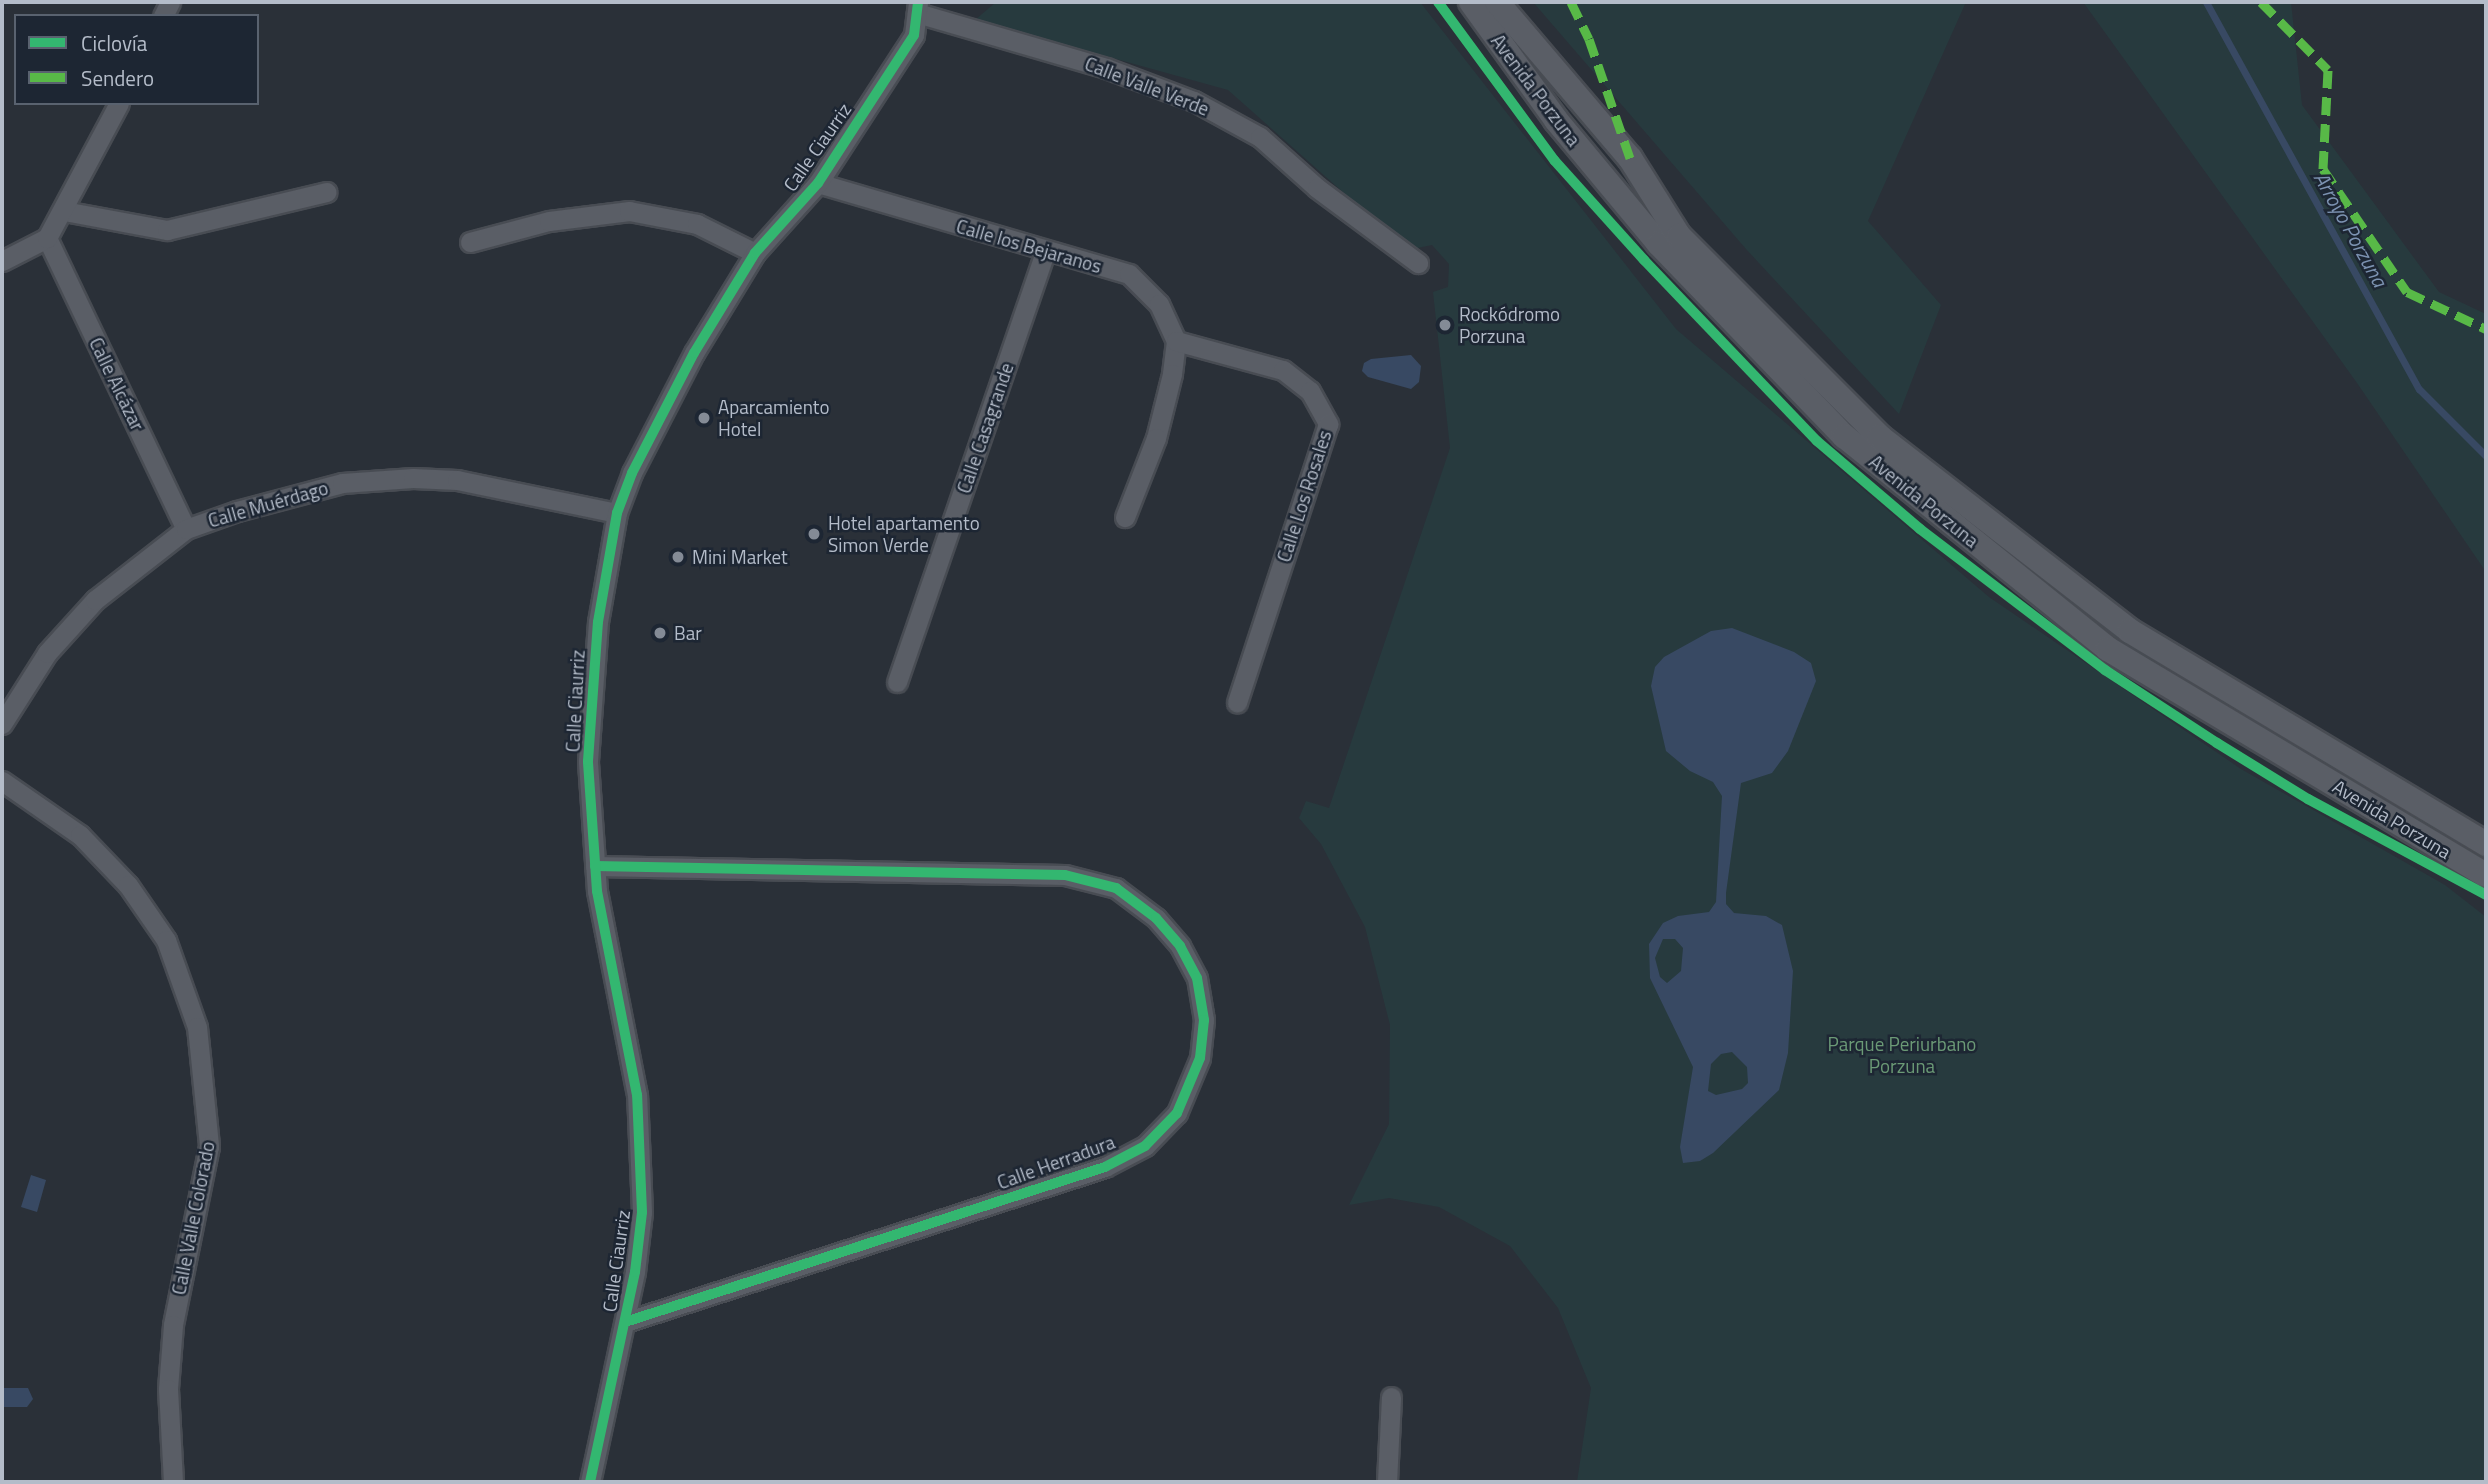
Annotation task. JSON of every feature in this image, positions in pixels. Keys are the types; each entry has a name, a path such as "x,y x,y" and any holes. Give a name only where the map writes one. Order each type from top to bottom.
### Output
{"street":[{"name":"Avenida Porzuna","path":"1471,2 1556,120 1659,244 1844,436 2108,649 2486,875"},
{"name":"Avenida Porzuna","path":"1497,2 1630,158 1679,236 1880,437 2130,631 2486,844"},
{"name":"Calle Ciaurriz","path":"590,1482 625,1322 642,1212 642,1153 637,1095 595,866 588,722 598,622 617,513 632,473 691,358 755,253 818,183 914,35 918,7"},
{"name":"Calle Valle Verde","path":"918,7 1106,68 1194,101 1260,136 1317,188 1418,263"},
{"path":"2,261 47,238 64,211 118,105"},
{"name":"Calle los Bejaranos","path":"818,183 1045,253 1129,274 1158,304 1176,341"},
{"path":"64,211 167,230 327,192"},
{"path":"470,242 549,220 629,211 697,224 755,253"},
{"name":"Calle Alcázar","path":"47,238 186,529"},
{"name":"Calle Casagrande","path":"897,682 1045,253"},
{"path":"1125,517 1156,438 1172,374 1176,341"},
{"name":"Calle Los Rosales","path":"1176,341 1283,370 1310,391 1328,424 1237,702"},
{"name":"Calle Muérdago","path":"2,724 47,653 95,600 186,529 287,495 388,479 457,480 617,513"},
{"name":"Calle Valle Colorado","path":"2,781 80,835 128,885 166,940 197,1027 209,1104 209,1146 173,1325 168,1389 173,1482"},
{"name":"Calle Herradura","path":"595,866 1078,878 1116,888 1156,918 1180,946 1197,978 1205,1020 1199,1058 1177,1113 1145,1146 1105,1167 625,1322"},
{"path":"1387,1482 1391,1397"}],"green space":[{"name":"Parque Periurbano Porzuna","path":"996,2 1420,2 1676,329 1989,597 2241,769 2445,885 2486,917 2486,1482 1577,1482 1591,1388 1558,1308 1510,1246 1439,1207 1389,1198 1349,1205 1389,1124 1390,1025 1365,927 1321,844 1299,818 1306,801 1329,808 1450,448 1433,292 1448,287 1449,264 1432,245 1408,250 1228,90 975,20"},
{"path":"1533,2 1966,2 1868,221 1941,305 1899,414 1746,249"},
{"path":"2083,2 2291,2 2302,105 2439,292 2486,314 2486,572 2357,383"}],"water":[{"path":"1411,355 1421,366 1419,382 1411,389 1368,377 1362,371 1364,363 1371,359"},
{"path":"1732,628 1794,652 1811,663 1816,681 1788,751 1772,773 1741,783 1726,893 1726,904 1734,913 1766,916 1782,925 1793,971 1788,1053 1779,1090 1713,1153 1700,1161 1683,1163 1680,1147 1693,1067 1650,978 1649,944 1663,923 1678,916 1709,912 1716,902 1722,796 1713,782 1690,771 1666,751 1651,686 1655,667 1664,657 1711,631","holes":["1663,939 1675,939 1683,948 1681,971 1667,983 1660,977 1655,958","1732,1052 1747,1067 1748,1083 1742,1089 1716,1095 1708,1091 1711,1064 1721,1054"]},
{"path":"31,1175 46,1180 37,1212 21,1207"},
{"path":"2,1388 28,1388 33,1399 27,1407 2,1407"}],"waterway":[{"name":"Arroyo Porzuna","path":"2206,2 2419,389 2486,456"}],"marked path":[{"path":"1571,2 1589,39 1630,158"},
{"path":"2261,2 2328,70 2323,169 2407,292 2486,329"}],"cycle path":[{"path":"590,1482 635,1272 642,1212 637,1095 597,891 588,761 598,622 617,513 632,473 694,353 755,253 818,183 914,35 918,2"},
{"path":"1438,2 1555,161 1644,260 1817,441 1920,529 2105,670 2217,743 2308,799 2486,895"},
{"path":"595,866 1065,875 1116,888 1156,918 1180,946 1197,978 1204,1020 1200,1058 1177,1113 1145,1146 1105,1167 625,1322"}],"place":[{"name":"Rockódromo Porzuna","path":"1445,325"},
{"name":"Aparcamiento Hotel","path":"704,418"},
{"name":"Hotel apartamento Simon Verde","path":"814,534"},
{"name":"Mini Market","path":"678,557"},
{"name":"Bar","path":"660,633"}]}
